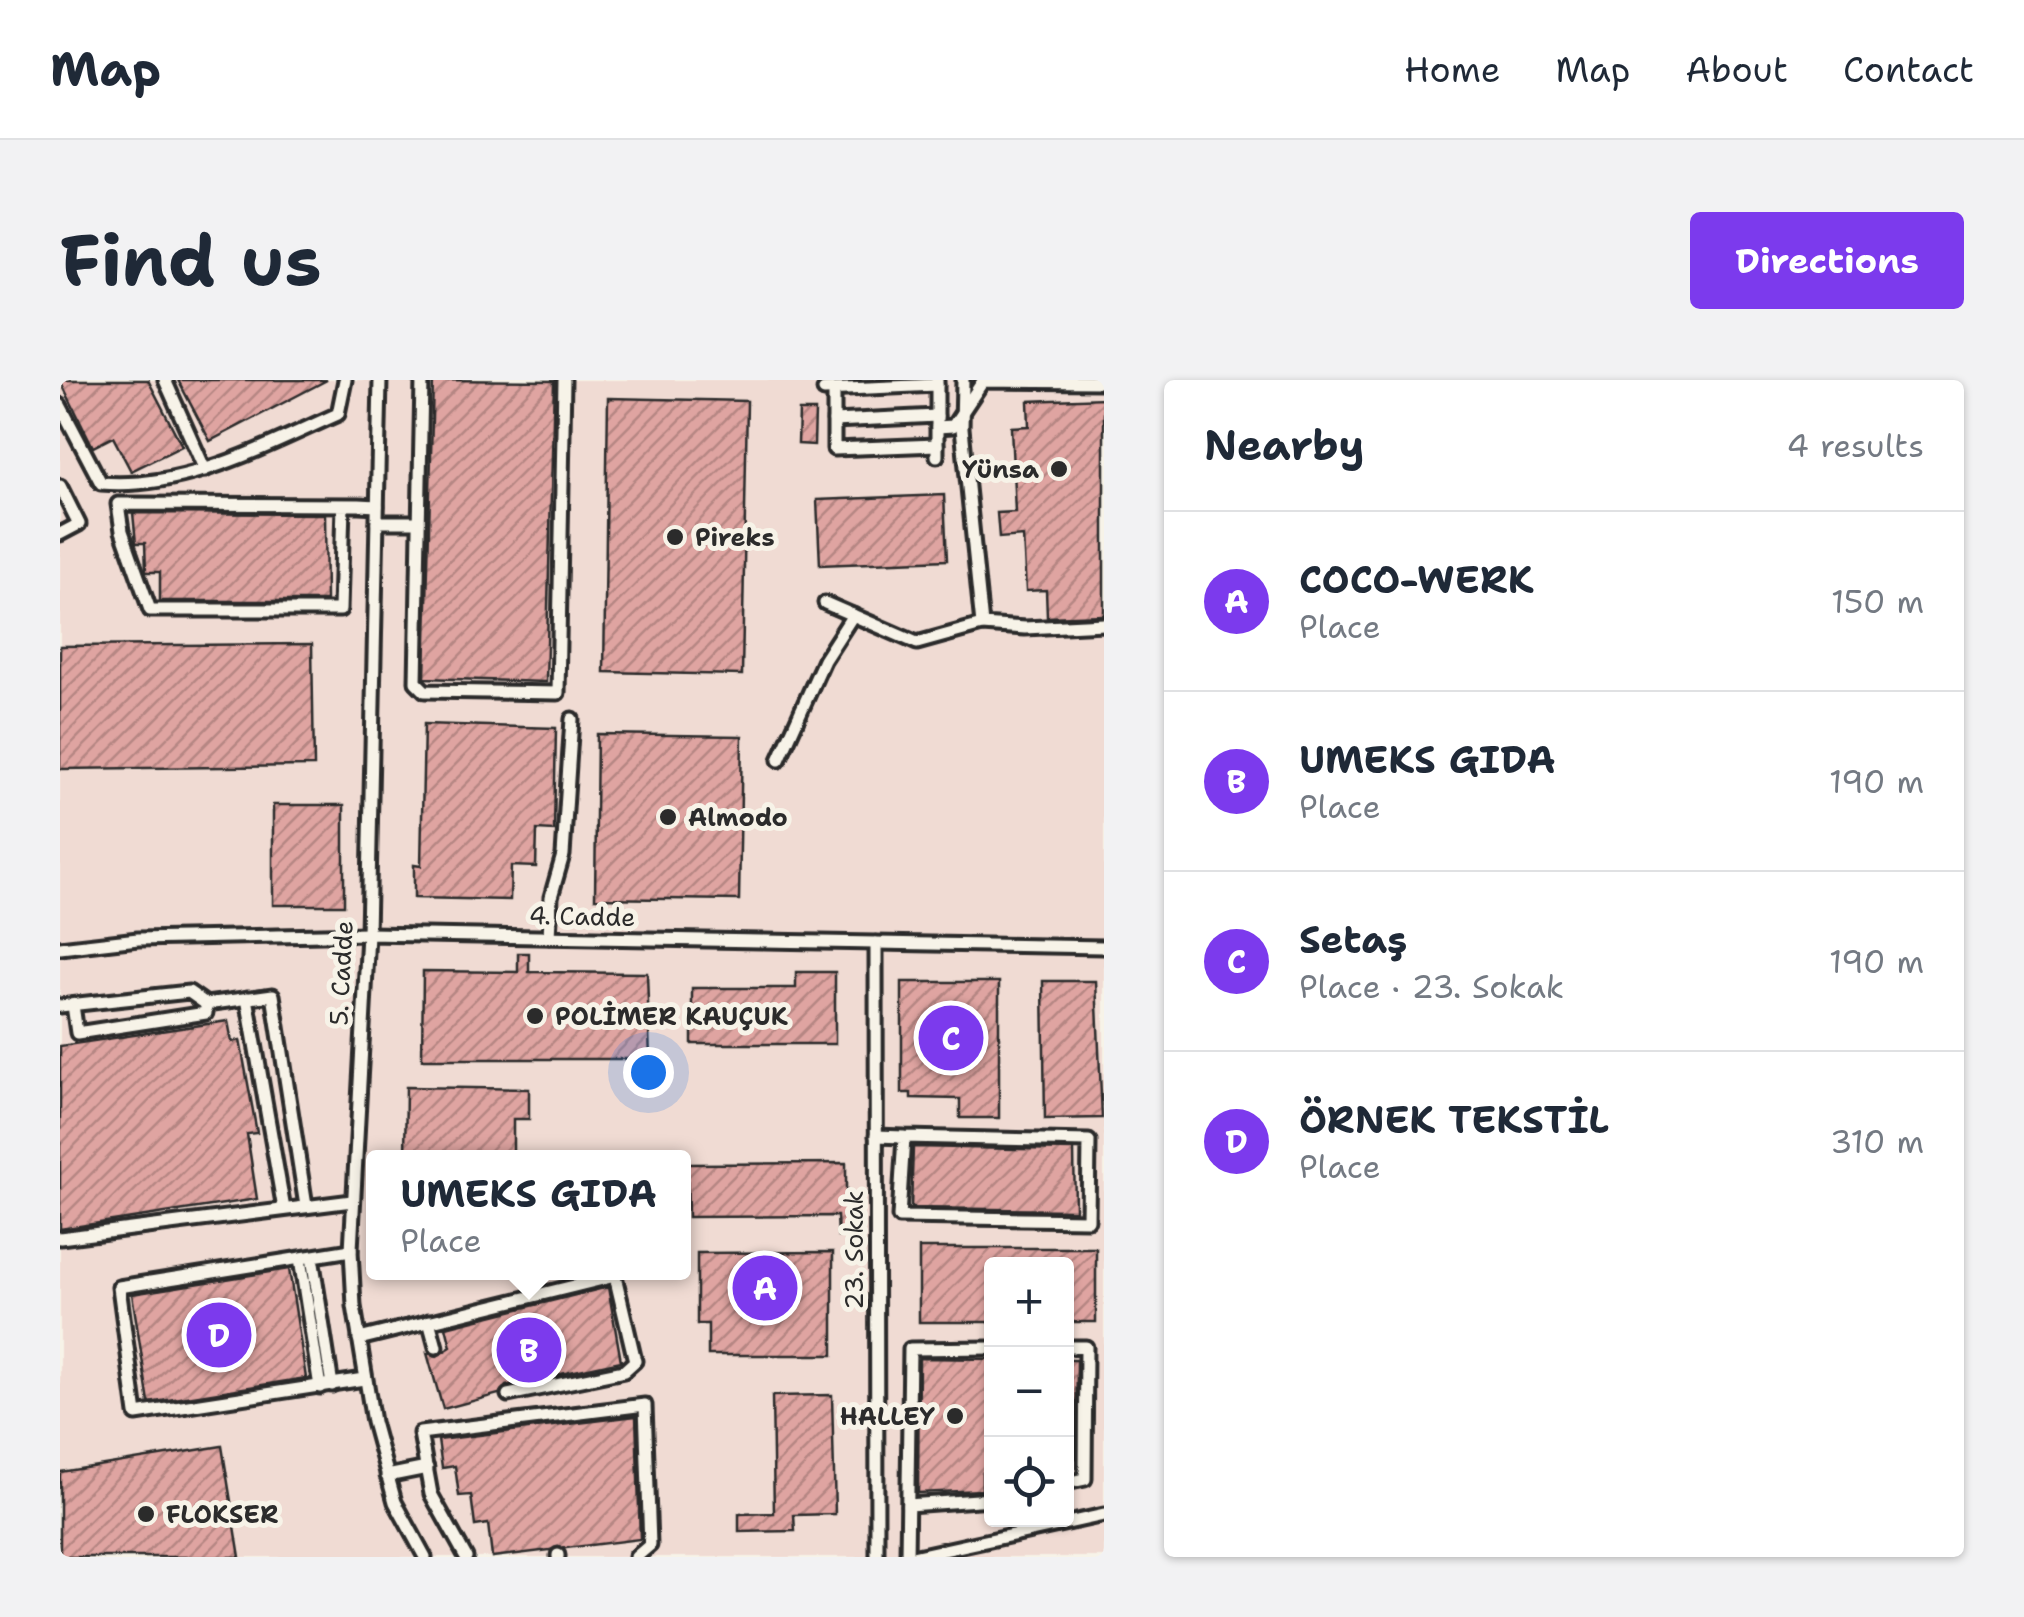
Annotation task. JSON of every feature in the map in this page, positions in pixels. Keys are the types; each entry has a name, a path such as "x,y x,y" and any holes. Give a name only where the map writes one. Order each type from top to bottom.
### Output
{"street":[{"path":"165,380 205,470"},
{"path":"60,405 101,482 129,485 205,470 338,414 345,380"},
{"name":"5. Cadde","path":"380,380 368,934 351,1250 364,1379 387,1476 395,1502 425,1557"},
{"path":"422,380 416,682 425,692 558,693 564,380"},
{"path":"963,380 962,412 982,625"},
{"path":"834,421 937,422 953,426 982,382 1104,382"},
{"path":"937,383 937,450 834,449 829,390 937,383"},
{"path":"60,486 79,524 60,534"},
{"path":"343,505 340,610 150,610 122,531 118,504 343,505 377,506"},
{"path":"377,522 419,522"},
{"path":"825,602 918,643 982,625 1025,628 1104,624"},
{"path":"779,760 824,660 852,615"},
{"path":"549,938 552,898 562,855 572,719"},
{"name":"4. Cadde","path":"60,948 138,938 368,934 1104,947"},
{"name":"23. Sokak","path":"876,943 877,1557"},
{"path":"206,1004 206,1013 77,1033 67,1006 189,992 206,1004 273,995 306,1206"},
{"path":"248,998 284,1209"},
{"path":"876,1136 1089,1141 1088,1220 899,1217 904,1137"},
{"path":"60,1238 352,1201"},
{"path":"351,1250 119,1287 136,1414 364,1379"},
{"path":"306,1258 326,1386"},
{"path":"359,1338 600,1280"},
{"path":"508,1394 624,1371 635,1361 617,1280"},
{"path":"429,1322 436,1347"},
{"path":"1074,1347 1086,1347 1086,1479 1074,1481"},
{"path":"984,1348 910,1349 909,1557 1104,1515"},
{"path":"460,1555 431,1494 420,1433 645,1405 650,1545 636,1557"},
{"path":"387,1476 427,1468"},
{"path":"908,1505 984,1500"}],"shaded area":[{"path":"60,380 1104,380 1104,1557 60,1557"}],"building":[{"path":"60,380 148,380 182,446 131,471 113,437 93,447"},
{"path":"178,380 327,380 210,441"},
{"path":"433,380 554,381 546,682 425,678"},
{"name":"Pireks","path":"608,398 747,401 742,675 604,672"},
{"name":"Yünsa","path":"1104,398 1104,615 1047,617 1046,590 1026,591 1023,536 999,538 997,513 1015,512 1011,427 1029,426 1028,401"},
{"path":"799,411 815,411 814,445 798,444"},
{"path":"944,495 947,560 820,565 817,500"},
{"path":"133,513 325,514 326,601 160,601 160,572 146,572 145,543 136,543"},
{"path":"312,644 314,766 60,769 60,646"},
{"path":"424,724 556,728 554,831 537,830 536,867 511,866 510,900 414,898 414,865 421,866"},
{"name":"Almodo","path":"597,734 742,736 739,900 595,898"},
{"path":"273,805 344,805 344,905 273,905"},
{"name":"POLİMER KAUÇUK","path":"518,953 529,953 529,972 647,973 650,1059 422,1059 423,971 518,972"},
{"path":"796,972 835,972 835,1044 692,1044 692,988 796,988"},
{"path":"1043,981 1096,981 1102,1118 1045,1119"},
{"path":"902,982 999,982 999,1118 960,1118 960,1099 911,1098 911,1093 902,1093"},
{"path":"228,1021 232,1042 240,1040 257,1133 247,1134 257,1199 60,1229 60,1046"},
{"path":"406,1087 529,1089 529,1119 513,1119 513,1150 405,1150"},
{"path":"913,1147 1074,1150 1075,1210 911,1208"},
{"path":"846,1163 846,1223 860,1223 861,1236 838,1237 837,1216 691,1217 691,1164"},
{"path":"919,1248 1096,1248 1096,1322 1074,1322 1074,1257 984,1257 984,1322 919,1322"},
{"path":"833,1252 833,1355 708,1355 708,1324 697,1324 697,1253"},
{"path":"289,1269 306,1378 149,1403 132,1294"},
{"path":"608,1287 621,1361 506,1386 499,1394 443,1409 427,1353 437,1356 451,1347 446,1327"},
{"name":"HALLEY","path":"919,1358 984,1359 982,1490 918,1493"},
{"path":"1074,1360 1077,1360 1074,1458"},
{"path":"832,1395 835,1514 794,1515 795,1531 739,1532 739,1514 774,1513 772,1396"},
{"path":"636,1416 640,1539 492,1557 488,1524 475,1526 471,1495 459,1496 455,1466 442,1468 438,1440"},
{"name":"FLOKSER","path":"222,1446 240,1557 60,1557 60,1472"}],"place":[{"name":"Yünsa","path":"1059,469"},
{"name":"Pireks","path":"675,537"},
{"name":"Almodo","path":"668,817"},
{"name":"POLİMER KAUÇUK","path":"535,1016"},
{"name":"Setaş","path":"951,1038"},
{"name":"COCO-WERK","path":"765,1288"},
{"name":"ÖRNEK TEKSTİL","path":"219,1335"},
{"name":"UMEKS GIDA","path":"529,1350"},
{"name":"HALLEY","path":"955,1416"},
{"name":"FLOKSER","path":"146,1514"}]}
